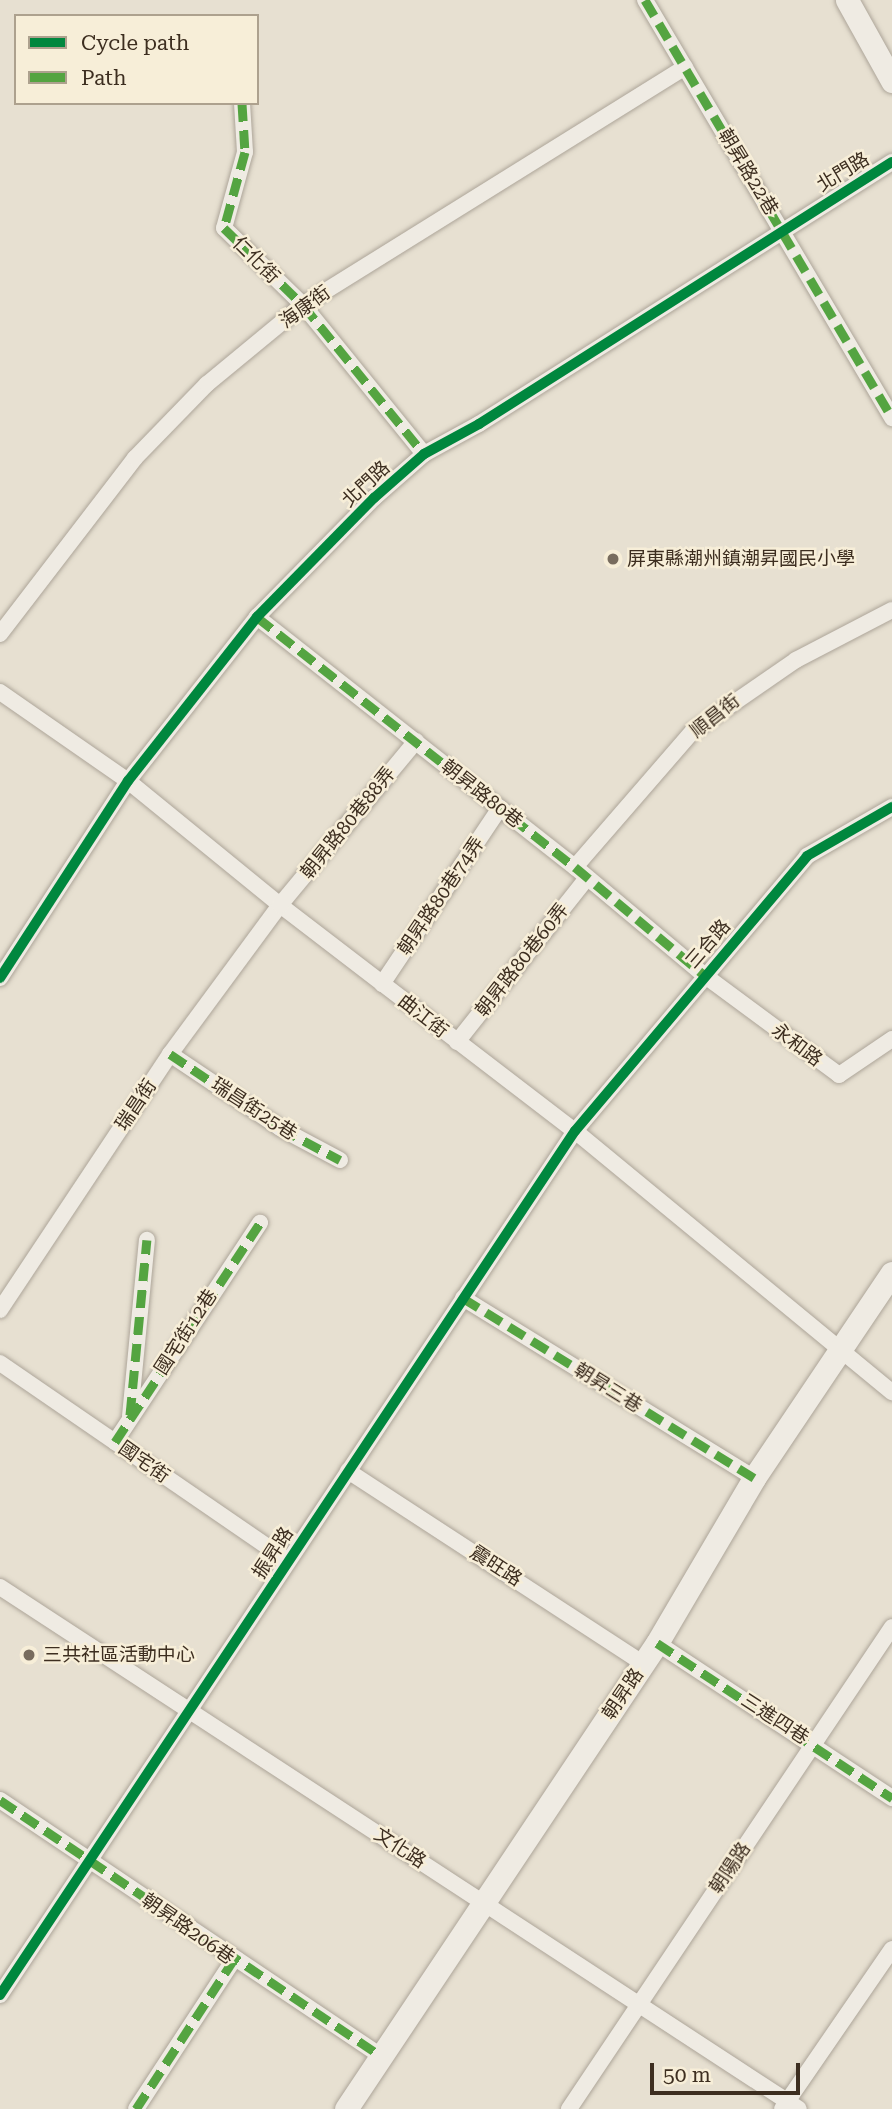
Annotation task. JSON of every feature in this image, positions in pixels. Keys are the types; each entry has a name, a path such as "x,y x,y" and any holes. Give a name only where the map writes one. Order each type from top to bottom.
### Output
{"main road":[{"path":"847,0 892,81"},
{"name":"朝昇路","path":"346,2109 379,2055 657,1643 754,1478 838,1349 892,1273"}],"street":[{"name":"朝昇路22巷","path":"645,0 783,229 892,418"},
{"name":"海康街","path":"0,634 135,458 207,384 303,305 685,67"},
{"name":"仁化街","path":"242,105 245,152 224,228 303,305 424,454"},
{"name":"北門路","path":"0,978 128,781 257,617 424,454 480,424 892,162"},
{"name":"順昌街","path":"581,873 693,731 796,660 892,610"},
{"name":"朝昇路80巷","path":"257,617 500,808 704,975"},
{"name":"曲江街","path":"0,692 128,781 280,905 575,1131 892,1392"},
{"name":"朝昇路80巷88弄","path":"280,905 416,741"},
{"name":"三合路","path":"575,1131 807,856 892,807"},
{"name":"朝昇路80巷74弄","path":"382,984 500,808"},
{"name":"朝昇路80巷60弄","path":"457,1042 581,873"},
{"name":"瑞昌街","path":"0,1310 170,1054 280,905"},
{"name":"永和路","path":"704,975 839,1075 892,1039"},
{"name":"瑞昌街25巷","path":"170,1054 280,1128 340,1160"},
{"name":"振昇路","path":"0,1994 190,1713 288,1561 575,1131"},
{"name":"國宅街12巷","path":"114,1442 260,1223"},
{"path":"130,1418 147,1240"},
{"name":"朝昇三巷","path":"463,1298 754,1478"},
{"name":"國宅街","path":"0,1363 288,1561"},
{"name":"震旺路","path":"348,1471 643,1663"},
{"name":"文化路","path":"0,1587 190,1713 484,1901 789,2106"},
{"name":"朝陽路","path":"569,2109 892,1627"},
{"name":"三進四巷","path":"657,1643 815,1744 892,1798"},
{"name":"朝昇路206巷","path":"0,1800 233,1961 379,2055"},
{"path":"789,2106 892,1949"},
{"path":"136,2109 233,1961"}],"marked path":[{"path":"645,0 892,418"},
{"path":"242,105 245,152 224,228 303,305 424,454"},
{"path":"257,617 575,867 704,975"},
{"path":"170,1054 280,1128 340,1160"},
{"path":"115,1442 260,1223"},
{"path":"130,1415 147,1240"},
{"path":"463,1298 754,1478"},
{"path":"657,1643 892,1798"},
{"path":"0,1800 379,2055"},
{"path":"136,2109 233,1961"}],"cycle path":[{"path":"0,978 128,781 257,617 374,498 424,454 479,424 892,162"},
{"path":"0,1995 575,1131 807,856 892,807"}],"place":[{"name":"屏東縣潮州鎮潮昇國民小學","path":"613,559"},
{"name":"三共社區活動中心","path":"29,1655"}]}
